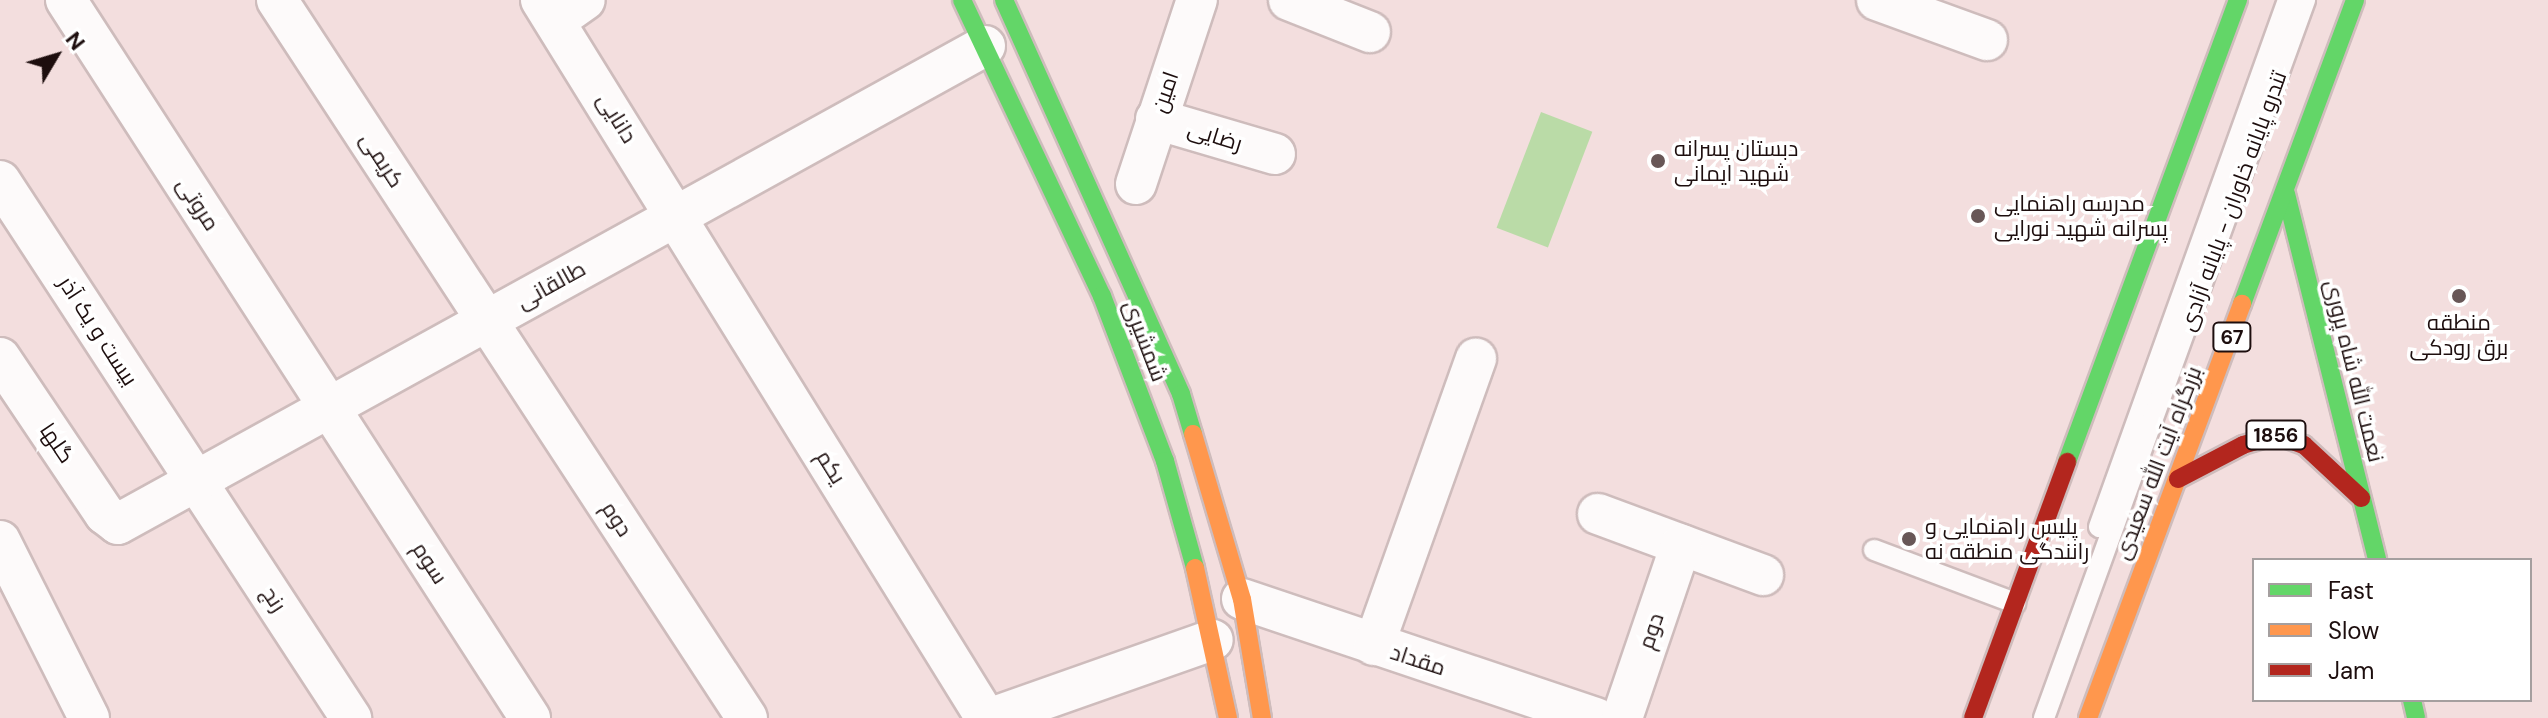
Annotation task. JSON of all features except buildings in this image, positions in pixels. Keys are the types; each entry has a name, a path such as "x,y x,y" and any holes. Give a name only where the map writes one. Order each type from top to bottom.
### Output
{"main road":[{"name":"شمشیری","path":"962,0 1001,38 1158,334 1218,507 1226,618 1228,718"},
{"name":"شمشیری","path":"1004,0 1001,38 1262,718"},
{"path":"1973,718 2238,0"},
{"name":"بزرگراه آیت الله سعیدی","path":"2088,718 2286,194 2355,0"},
{"name":"نعمت الله شاه پروری","path":"2286,194 2376,558"},
{"name":"1856","path":"2178,479 2243,445 2276,435 2304,445 2361,498"}],"street":[{"name":"مروتی","path":"66,0 330,408"},
{"name":"کریمی","path":"277,0 487,321"},
{"name":"امین","path":"1136,184 1197,0"},
{"path":"1289,0 1370,32"},
{"path":"1877,0 1987,40"},
{"name":"دانایی","path":"561,7 677,216"},
{"name":"طالقانی","path":"118,524 1001,38"},
{"name":"رضایی","path":"1156,119 1275,154"},
{"name":"بیست و یک آذر","path":"0,181 196,481"},
{"name":"یکم","path":"677,216 988,718"},
{"name":"دوم","path":"487,321 747,718"},
{"name":"گلها","path":"0,358 105,514 118,524"},
{"path":"1374,645 1476,359"},
{"name":"سوم","path":"330,408 530,718"},
{"name":"رنج","path":"196,481 351,718"},
{"path":"1598,514 1763,575"},
{"path":"0,541 89,718"},
{"name":"دوم","path":"1622,718 1681,545"},
{"path":"988,718 1226,618"},
{"name":"مقداد","path":"1226,618 1374,645 1595,718"}],"lane":[{"path":"2032,718 2288,0"},
{"name":"تندرو پایانه خاوران - پایانه آزادی","path":"2044,718 2305,0"},
{"path":"1874,550 2015,603"}],"green space":[{"path":"1541,112 1592,132 1548,247 1497,228"}],"traffic: fast":[{"path":"962,0 1102,296 1165,461 1195,568"},
{"path":"1004,0 1181,394 1193,434"},
{"path":"2067,462 2238,0"},
{"path":"2242,304 2355,0"},
{"path":"2286,194 2377,558"},
{"path":"2412,702 2416,718"}],"traffic: slow":[{"path":"2088,718 2242,304"},
{"path":"1193,434 1242,599 1262,718"},
{"path":"1195,568 1228,718"}],"traffic: jam":[{"path":"2178,479 2243,445 2276,435 2304,445 2361,498"},
{"path":"1973,718 2067,462"}],"place":[{"name":"دبستان پسرانه شهید ایمانی","path":"1658,161"},
{"name":"مدرسه راهنمایی پسرانه شهید نورایی","path":"1978,216"},
{"name":"منطقه برق رودکی","path":"2459,296"},
{"name":"پلیس راهنمایی و رانندگی منطقه نه","path":"1909,539"}]}
